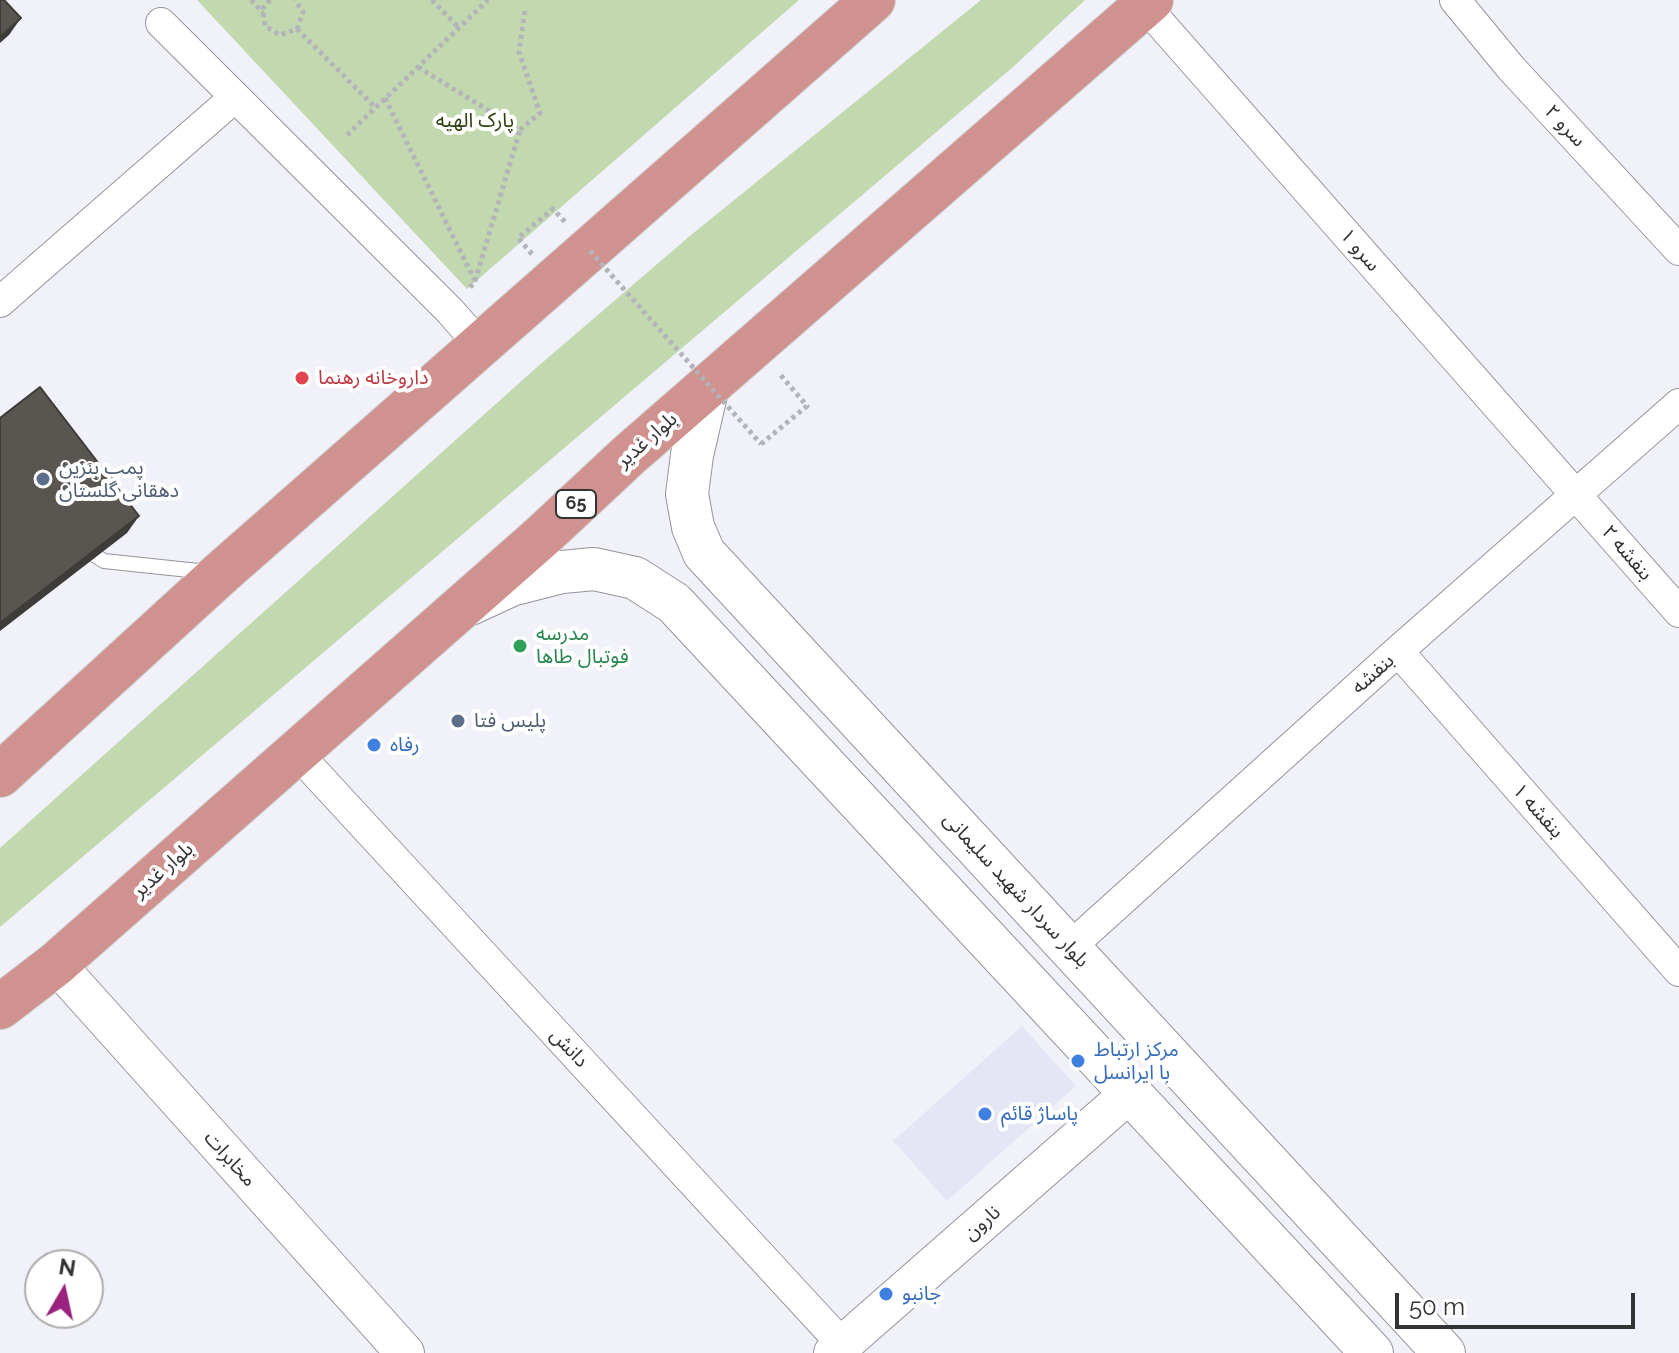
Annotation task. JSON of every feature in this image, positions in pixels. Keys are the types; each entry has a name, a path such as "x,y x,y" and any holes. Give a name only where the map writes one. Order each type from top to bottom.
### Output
{"highway":[{"path":"0,775 479,344 590,251 873,0"},
{"name":"بلوار غدیر","path":"0,1007 56,964 708,386 1148,3"}],"main road":[{"name":"بلوار سردار شهید سلیمانی","path":"708,386 692,455 687,494 693,527 704,553 1444,1353"},
{"path":"458,609 511,585 562,572 594,569 635,578 674,603 1372,1353"}],"street":[{"name":"سرو ۲","path":"1455,0 1511,68 1679,250"},
{"name":"سرو ۱","path":"1148,3 1575,494"},
{"path":"161,23 450,311 479,344"},
{"path":"0,302 234,98"},
{"name":"بنفشه","path":"1070,947 1398,651 1679,404"},
{"name":"بنفشه ۲","path":"1575,494 1679,612"},
{"name":"بنفشه ۱","path":"1398,651 1679,971"},
{"name":"دانش","path":"296,752 838,1349"},
{"name":"مخابرات","path":"56,964 405,1353"},
{"name":"نارون","path":"838,1349 1130,1093"}],"lane":[{"path":"68,539 104,561 220,574"}],"path":[{"path":"251,0 263,13"},
{"path":"270,0 263,8 265,26 280,35 297,29"},
{"path":"295,0 303,12 297,29"},
{"path":"432,0 459,28"},
{"path":"347,135 488,0"},
{"path":"450,311 475,281 520,130 540,113 519,52 525,10"},
{"path":"297,29 376,108"},
{"path":"418,67 520,130"},
{"path":"385,98 475,281"},
{"path":"518,238 553,209"},
{"path":"590,251 761,444 807,406"}],"shaded area":[{"name":"پاساژ قائم","path":"1022,1026 1076,1086 947,1201 893,1141"}],"green space":[{"name":"پارک الهیه","path":"197,0 799,0 467,289"},
{"path":"981,0 1085,0 1013,67 0,927 0,848 536,368 691,235"}],"building":[{"path":"0,0 4,0 21,18 0,37"},
{"name":"پمپ بنزین دهقانی گلستان","path":"40,387 139,516 0,623 0,418"}],"place":[{"name":"داروخانه رهنما","path":"302,378"},
{"name":"پمپ بنزین دهقانی گلستان","path":"43,479"},
{"name":"مدرسه فوتبال طاها","path":"520,646"},
{"name":"پلیس فتا","path":"458,721"},
{"name":"رفاه","path":"374,745"},
{"name":"مرکز ارتباط با ایرانسل","path":"1078,1061"},
{"name":"پاساژ قائم","path":"985,1114"},
{"name":"جانبو","path":"886,1294"}]}
